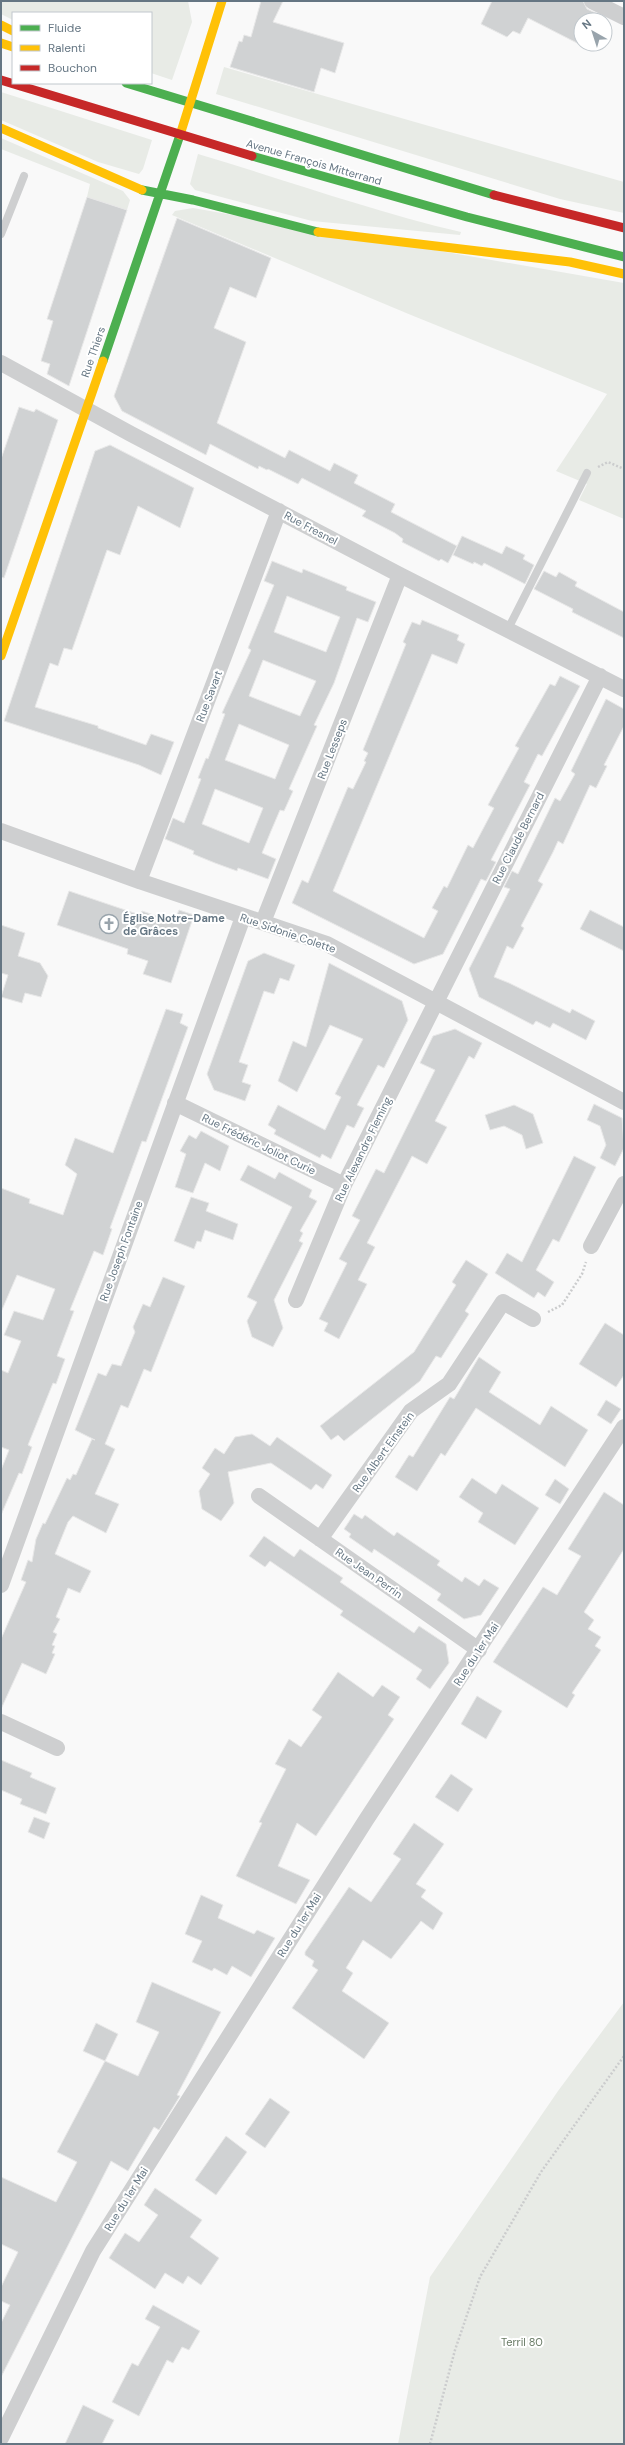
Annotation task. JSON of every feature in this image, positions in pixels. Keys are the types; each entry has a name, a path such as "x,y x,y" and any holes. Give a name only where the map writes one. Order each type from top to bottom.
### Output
{"main road":[{"name":"Rue Thiers","path":"1,656 168,172 222,1"},
{"path":"1,25 12,30"},
{"path":"1,43 12,47"},
{"name":"Avenue François Mitterrand","path":"1,80 12,83"},
{"name":"Avenue François Mitterrand","path":"14,84 233,152 517,231 624,256"},
{"name":"Avenue François Mitterrand","path":"129,84 515,202 624,228"},
{"path":"1,128 143,191 194,200 318,232 562,261 624,274"}],"street":[{"path":"592,1 624,17"},
{"name":"Rue Fresnel","path":"1,363 400,575 624,689"},
{"name":"Rue Savart","path":"139,881 279,511"},
{"name":"Rue Lesseps","path":"263,922 400,575"},
{"name":"Rue Claude Bernard","path":"436,1000 600,676"},
{"name":"Rue Sidonie Colette","path":"1,831 139,881 327,944 436,1000 624,1102"},
{"name":"Rue Joseph Fontaine","path":"1,1585 243,917"},
{"name":"Rue Alexandre Fleming","path":"296,1300 344,1185 436,1000"},
{"name":"Rue Frédéric Joliot Curie","path":"175,1103 344,1185"},
{"path":"591,1246 624,1184"},
{"name":"Rue Albert Einstein","path":"320,1539 411,1411 449,1384 503,1302 533,1319"},
{"name":"Rue du 1er Mai","path":"1,2438 93,2251 362,1827 624,1427"},
{"name":"Rue Jean Perrin","path":"259,1496 479,1650"},
{"path":"1,1722 57,1748"}],"lane":[{"path":"1,234 24,176"},
{"path":"508,629 587,473"}],"path":[{"path":"587,473 608,462 624,469"},
{"path":"533,1319 562,1305 582,1274 591,1246"},
{"path":"430,2444 455,2350 480,2277 541,2172 624,2056"}],"green space":[{"path":"1,1 188,1 192,22 172,80 152,73 152,12 12,12 12,20 1,14"},
{"path":"224,67 624,182 624,213 560,199 216,94"},
{"path":"1,92 152,140 143,169 139,174 98,162 1,120"},
{"path":"1,138 123,191 130,200 127,210 87,197 90,184 1,149"},
{"path":"198,154 395,215 461,232 460,235 312,221 195,190 190,184"},
{"path":"193,208 624,283 624,519 579,500 587,484 556,471 607,394 411,315 172,215 175,211"},
{"name":"Terril 80","path":"624,2002 624,2444 398,2444 430,2277 558,2091"}],"building":[{"path":"261,1 283,1 273,22 344,43 335,73 321,68 314,92 230,67 239,41 242,42 244,35 251,37"},
{"path":"492,1 583,1 587,9 593,12 573,12 573,41 528,18 520,34 513,31 507,37 481,24"},
{"path":"87,197 127,210 69,386 47,374 50,364 41,361 53,321 47,319"},
{"path":"177,218 271,258 256,298 230,287 214,328 246,342 217,423 285,458 289,450 330,471 334,463 358,475 354,483 395,504 391,512 457,546 448,563 441,559 439,561 402,542 403,539 395,533 362,516 366,511 302,478 298,484 268,469 267,470 259,466 258,469 210,444 206,455 122,411 114,396"},
{"path":"19,407 34,412 36,409 58,420 4,578 1,577 1,459"},
{"path":"110,445 194,488 180,528 138,506 120,555 107,550 72,650 64,648 58,666 50,663 35,707 98,726 98,728 146,745 151,734 174,742 161,775 139,765 4,721 95,451"},
{"path":"462,536 502,554 506,546 525,555 523,559 534,565 525,584 484,563 482,566 474,562 473,564 453,555"},
{"path":"272,561 302,573 303,569 347,587 346,590 376,602 368,622 357,618 334,683 314,725 317,726 289,789 293,791 284,811 280,810 262,853 276,859 268,879 238,868 237,871 215,863 193,854 194,851 165,839 173,818 184,823 201,779 198,778 206,758 208,759 225,714 222,713 251,650 248,648 274,585 264,581","holes":["287,596 340,617 326,652 274,632","263,660 316,681 300,716 249,696","239,724 289,745 275,779 225,760","215,789 263,808 249,843 202,824"]},
{"path":"544,571 556,577 559,572 577,582 575,586 624,612 624,638 572,612 573,609 534,589"},
{"path":"422,620 459,635 457,640 465,644 457,664 432,654 333,891 424,938 438,911 432,908 444,886 447,888 468,845 473,848 494,808 488,805 519,748 515,746 550,684 555,686 560,676 580,686 542,756 538,754 524,782 530,785 491,860 496,862 486,881 481,879 443,954 414,964 292,903 302,880 308,883 348,787 353,789 366,762 364,761 368,753 363,750 406,644 403,642 412,622 420,625"},
{"path":"606,699 624,709 624,726 604,765 607,766 596,788 590,785 563,844 558,841 538,881 543,884 521,926 524,928 513,949 507,946 494,977 570,1013 572,1009 595,1021 586,1040 553,1023 550,1028 536,1021 533,1025 479,997 469,969 510,889 504,887 512,871 518,874 555,798 560,801 575,774 571,771"},
{"name":"Église Notre-Dame de Grâces","path":"69,891 140,915 142,911 174,922 179,910 194,915 171,983 143,974 148,961 127,954 128,949 57,925"},
{"path":"590,910 624,927 624,951 580,929"},
{"path":"1,925 25,933 18,956 40,963 48,976 41,997 25,993 22,1003 1,997 8,975 1,973"},
{"path":"264,953 295,965 289,981 280,978 274,994 264,991 239,1062 248,1065 242,1082 251,1085 245,1101 214,1090 207,1074 248,961"},
{"path":"329,963 402,1001 408,1020 384,1068 378,1065 357,1105 364,1108 354,1128 347,1125 331,1159 322,1154 320,1158 274,1134 276,1130 268,1125 278,1105 325,1130 341,1097 335,1094 363,1039 330,1025 297,1092 278,1081 293,1041 306,1047"},
{"path":"166,1009 183,1014 180,1023 188,1027 146,1142 142,1141 110,1228 112,1229 103,1255 94,1251 70,1310 74,1311 57,1356 65,1359 56,1384 53,1383 28,1445 32,1447 22,1474 19,1473 1,1515 1,1470 9,1450 1,1447 1,1370 8,1373 21,1341 4,1335 14,1311 43,1320 55,1289 17,1275 1,1312 1,1188 30,1199 29,1203 63,1215 77,1174 65,1165 75,1138 113,1153"},
{"path":"455,1029 482,1043 474,1059 469,1056 435,1121 447,1127 427,1164 412,1156 367,1243 375,1247 358,1280 367,1284 339,1339 324,1331 328,1323 319,1319 347,1263 339,1259 360,1220 352,1216 376,1169 384,1173 435,1070 420,1063 433,1036"},
{"path":"594,1104 622,1118 624,1148 615,1166 600,1158 606,1145 600,1126 587,1120"},
{"path":"514,1105 533,1114 543,1143 526,1149 522,1135 504,1126 490,1130 485,1115"},
{"path":"201,1131 229,1146 220,1171 205,1163 193,1193 175,1187 186,1154 180,1151 189,1135 196,1139"},
{"path":"574,1156 596,1167 559,1242 553,1239 536,1270 554,1282 545,1297 538,1292 534,1298 495,1273 507,1253 522,1262"},
{"path":"248,1165 275,1179 279,1172 312,1190 309,1197 317,1201 300,1231 303,1233 299,1241 303,1243 274,1300 283,1328 273,1347 252,1337 247,1321 257,1302 247,1297 292,1207 240,1180"},
{"path":"191,1197 209,1203 206,1211 238,1224 233,1240 205,1230 201,1242 197,1241 194,1249 174,1241"},
{"path":"466,1260 488,1274 465,1311 469,1314 441,1358 436,1356 420,1381 344,1441 338,1435 331,1440 320,1426 414,1352 456,1285 452,1282"},
{"path":"163,1277 185,1286 151,1372 144,1369 128,1408 121,1405 105,1444 115,1449 95,1494 119,1504 106,1533 73,1516 68,1522 55,1554 91,1571 80,1593 68,1588 56,1617 60,1619 53,1632 57,1634 52,1645 55,1646 52,1653 55,1654 46,1674 22,1663 1,1709 1,1639 26,1582 21,1580 28,1560 32,1562 36,1539 43,1523 45,1524 67,1478 70,1480 73,1474 76,1475 92,1439 95,1440 75,1430 98,1373 106,1376 112,1364 121,1366 135,1332 133,1327 143,1304 150,1307"},
{"path":"605,1323 624,1335 624,1375 616,1387 579,1364"},
{"path":"479,1357 501,1372 489,1392 540,1425 551,1406 588,1430 565,1467 476,1408 445,1456 441,1453 417,1491 395,1477 409,1455 413,1457 450,1397 454,1399"},
{"path":"606,1400 621,1409 611,1424 597,1415"},
{"path":"252,1434 270,1446 277,1437 332,1475 323,1489 316,1484 311,1490 271,1463 228,1472 234,1503 221,1521 202,1509 199,1491 210,1474 202,1468 215,1448 224,1454 235,1437"},
{"path":"472,1478 496,1494 502,1484 539,1508 515,1545 478,1522 483,1513 459,1497"},
{"path":"555,1479 569,1489 560,1504 545,1495"},
{"path":"604,1492 624,1505 624,1549 584,1612 594,1620 588,1629 601,1637 595,1646 601,1650 572,1693 575,1695 567,1708 493,1662 543,1587 557,1595 581,1556 568,1549"},
{"path":"354,1514 362,1519 365,1515 394,1536 397,1532 440,1561 437,1565 462,1582 465,1577 479,1586 484,1579 499,1588 481,1615 464,1619 437,1600 441,1594 374,1549 372,1553 349,1537 351,1534 344,1529"},
{"path":"264,1536 294,1557 300,1549 343,1578 340,1582 414,1633 419,1626 446,1644 449,1663 430,1689 416,1679 422,1670 340,1615 343,1611 270,1561 265,1567 249,1556"},
{"path":"338,1672 373,1697 382,1685 400,1697 388,1715 394,1719 316,1836 297,1823 278,1866 310,1880 296,1904 236,1876 262,1823 259,1822 286,1769 275,1764 289,1739 301,1747 322,1717 312,1710"},
{"path":"477,1696 502,1711 486,1739 461,1724"},
{"path":"1,1760 32,1773 30,1777 56,1788 46,1814 20,1804 22,1799 1,1790"},
{"path":"451,1774 473,1789 458,1812 435,1797"},
{"path":"34,1817 50,1823 44,1839 28,1832"},
{"path":"414,1823 444,1844 416,1884 426,1890 421,1897 443,1913 433,1930 421,1921 391,1959 363,1940 346,1968 353,1973 342,1991 389,2023 364,2059 292,2008 318,1970 312,1966 314,1961 305,1955 305,1952 349,1887 371,1902 401,1859 393,1854"},
{"path":"201,1895 223,1905 218,1918 254,1934 257,1930 275,1938 251,1977 232,1966 227,1975 214,1968 212,1971 192,1962 202,1941 185,1934"},
{"path":"152,1982 221,2012 177,2095 180,2096 159,2130 154,2127 128,2171 111,2161 1,2377 1,2323 10,2305 1,2301 1,2287 18,2252 1,2244 1,2177 56,2202 77,2162 57,2152 105,2061 138,2076 159,2032 136,2022"},
{"path":"96,2023 118,2034 105,2061 83,2051"},
{"path":"270,2098 290,2112 265,2148 245,2134"},
{"path":"226,2136 247,2152 216,2195 195,2180"},
{"path":"155,2188 202,2220 190,2237 219,2258 201,2285 188,2276 183,2284 165,2273 155,2289 109,2258 125,2233 139,2242 158,2215 144,2205"},
{"path":"153,2305 200,2331 189,2350 182,2347 173,2363 167,2360 139,2416 112,2402 132,2363 138,2366 160,2327 145,2319"},
{"path":"83,2405 114,2420 102,2444 65,2444"}],"traffic: fast":[{"path":"129,84 494,195"},
{"path":"103,361 180,135"},
{"path":"252,156 467,217 624,257"},
{"path":"142,190 193,200 318,232"}],"traffic: slow":[{"path":"180,135 222,1"},
{"path":"1,25 12,30"},
{"path":"1,43 12,47"},
{"path":"1,128 142,190"},
{"path":"318,232 570,262 624,274"},
{"path":"1,656 103,361"}],"traffic: jam":[{"path":"1,80 12,83"},
{"path":"14,84 252,156"},
{"path":"494,195 624,228"}],"place":[{"name":"Église Notre-Dame de Grâces","path":"109,924"}]}
